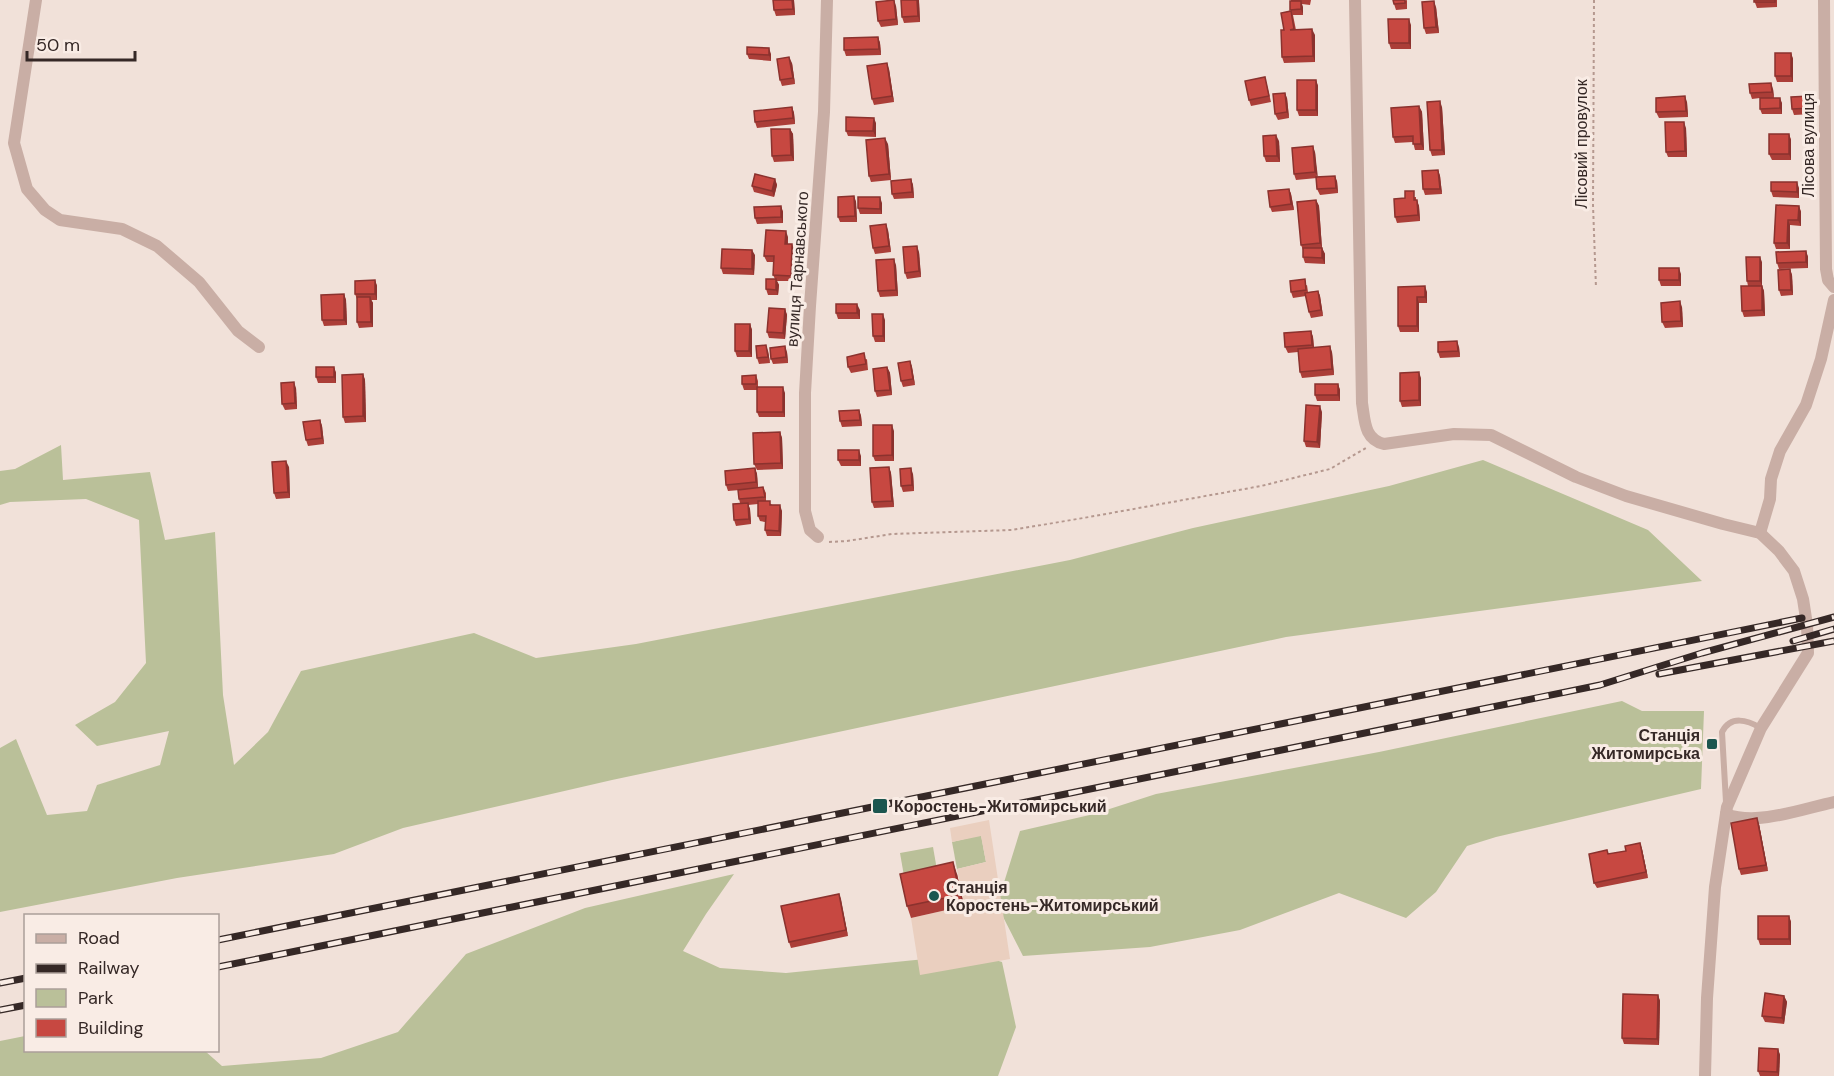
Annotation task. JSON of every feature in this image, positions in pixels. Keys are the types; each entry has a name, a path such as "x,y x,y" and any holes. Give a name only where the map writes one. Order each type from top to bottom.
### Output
{"street":[{"path":"36,0 14,143 27,189 45,210 60,220 122,229 157,246 199,282 238,331 259,347"},
{"name":"вулиця Тарнавського","path":"818,537 810,530 805,511 805,393 825,112 827,0"},
{"path":"1355,0 1362,403 1367,435 1384,444 1454,434 1491,435 1576,477 1626,496 1760,533 1779,551 1794,572 1803,599 1808,653 1761,728 1726,811 1715,887 1707,998 1705,1076"},
{"name":"Лісова вулиця","path":"1824,0 1826,269 1828,280 1834,286"},
{"path":"1760,533 1770,499 1770,479 1780,451 1806,405 1821,359 1834,300"},
{"path":"1726,811 1746,819 1755,819 1834,802"}],"lane":[{"path":"1726,811 1722,732 1729,723 1742,720 1761,728"}],"path":[{"name":"Лісовий провулок","path":"1593,0 1593,205 1596,288"},
{"path":"818,537 830,542 892,534 1012,530 1089,517 1261,486 1330,469 1356,455 1375,441"}],"green space":[{"path":"61,445 63,480 150,472 165,540 215,532 223,695 234,765 268,732 301,671 474,633 536,658 636,644 1070,560 1193,528 1389,486 1483,460 1648,530 1702,581 1286,637 612,780 403,828 334,854 177,878 0,912 0,748 16,739 47,815 87,811 97,785 160,765 169,731 97,746 75,725 115,702 146,663 139,520 86,499 10,502 0,505 0,471 15,469"},
{"path":"1622,701 1642,711 1704,711 1701,789 1496,837 1467,846 1436,892 1406,918 1339,893 1240,930 1150,947 1023,956 997,905 1020,831 1094,814 1156,794 1379,752"},
{"path":"981,835 986,862 957,869 952,842"},
{"path":"933,847 937,870 904,876 900,853"},
{"path":"734,874 683,951 720,968 786,973 975,954 1002,962 1016,1027 998,1076 0,1076 0,1041 24,1036 24,1052 206,1052 222,1066 321,1058 398,1032 466,954 585,908"}],"shaded area":[{"path":"989,820 1010,959 920,975 911,918 964,906 957,869 986,862 981,836 952,842 950,828"}],"building":[{"path":"773,0 792,0 793,9 774,10"},
{"path":"894,0 896,19 878,21 876,2"},
{"path":"901,0 917,0 918,16 902,17"},
{"path":"1393,0 1405,0 1405,3 1394,4"},
{"path":"1754,0 1775,0 1775,2 1754,2"},
{"path":"1290,1 1301,1 1301,9 1290,10"},
{"path":"1434,1 1436,27 1424,28 1422,2"},
{"path":"1291,11 1294,29 1290,30 1312,29 1313,56 1282,57 1281,30 1284,30 1281,13"},
{"path":"1388,19 1409,19 1409,43 1389,43"},
{"path":"878,37 879,49 844,50 844,38"},
{"path":"747,47 769,48 769,55 747,54"},
{"path":"1775,53 1791,53 1791,76 1775,76"},
{"path":"789,57 793,78 780,80 777,59"},
{"path":"887,63 892,96 872,99 867,66"},
{"path":"1265,77 1269,96 1249,100 1245,81"},
{"path":"1297,80 1316,80 1316,110 1297,110"},
{"path":"1771,83 1772,92 1750,93 1749,84"},
{"path":"1285,93 1287,112 1275,114 1273,94"},
{"path":"1685,96 1686,111 1656,112 1656,98"},
{"path":"1810,96 1811,108 1792,109 1791,97"},
{"path":"1760,98 1780,98 1780,108 1760,109"},
{"path":"1440,101 1442,150 1430,150 1427,102"},
{"path":"1419,106 1421,144 1413,144 1413,136 1393,137 1391,108"},
{"path":"792,107 793,118 755,122 754,111"},
{"path":"846,117 874,118 873,131 846,131"},
{"path":"1665,122 1684,122 1685,151 1666,152"},
{"path":"771,129 790,129 791,155 772,156"},
{"path":"1769,134 1789,134 1789,154 1769,154"},
{"path":"1276,135 1277,156 1264,156 1263,136"},
{"path":"885,138 889,174 869,176 866,140"},
{"path":"1313,146 1315,172 1294,174 1292,148"},
{"path":"1438,170 1440,189 1423,189 1422,171"},
{"path":"755,174 775,179 772,191 752,186"},
{"path":"1335,176 1336,188 1317,189 1316,177"},
{"path":"911,179 912,192 892,194 891,181"},
{"path":"1771,182 1797,182 1797,192 1771,191"},
{"path":"1289,189 1291,204 1270,207 1268,191"},
{"path":"1405,191 1414,191 1418,215 1395,217 1394,199 1405,198"},
{"path":"854,196 855,216 838,217 838,197"},
{"path":"858,197 880,197 880,209 858,208"},
{"path":"1316,200 1320,243 1301,245 1297,202"},
{"path":"1776,205 1799,206 1798,220 1788,220 1787,243 1774,243"},
{"path":"781,206 781,217 755,218 754,207"},
{"path":"886,224 889,246 873,248 870,226"},
{"path":"766,230 786,231 785,244 792,244 791,276 773,275 774,256 764,256"},
{"path":"917,246 919,271 905,273 903,247"},
{"path":"1303,248 1322,248 1322,258 1303,257"},
{"path":"722,249 752,250 752,269 721,268"},
{"path":"1806,251 1806,262 1777,263 1776,252"},
{"path":"1746,257 1760,257 1760,281 1747,281"},
{"path":"894,259 896,290 878,291 876,260"},
{"path":"1659,268 1679,268 1679,280 1659,280"},
{"path":"1790,269 1791,290 1779,290 1778,270"},
{"path":"766,279 776,279 776,290 766,289"},
{"path":"1305,279 1306,290 1291,292 1290,281"},
{"path":"375,280 375,294 355,294 355,281"},
{"path":"1425,286 1425,297 1417,297 1417,326 1398,326 1398,287"},
{"path":"1741,286 1762,286 1762,310 1742,311"},
{"path":"1318,291 1321,310 1309,312 1305,293"},
{"path":"344,294 344,320 322,320 321,295"},
{"path":"357,297 370,297 371,322 357,322"},
{"path":"1680,301 1681,321 1662,322 1661,303"},
{"path":"836,304 857,304 857,313 836,313"},
{"path":"769,308 785,309 783,333 767,332"},
{"path":"872,314 883,314 883,336 873,336"},
{"path":"735,324 750,324 749,351 735,351"},
{"path":"1311,331 1312,345 1285,347 1284,333"},
{"path":"1457,341 1458,351 1438,352 1438,342"},
{"path":"766,345 768,357 757,358 756,346"},
{"path":"785,346 786,357 771,359 770,348"},
{"path":"1330,346 1332,369 1300,372 1298,349"},
{"path":"864,353 866,364 848,367 847,357"},
{"path":"910,361 913,379 901,381 898,363"},
{"path":"316,367 334,367 334,377 316,377"},
{"path":"887,367 890,390 875,391 873,369"},
{"path":"1419,372 1419,400 1400,401 1400,373"},
{"path":"363,374 363,416 343,417 342,375"},
{"path":"756,375 756,384 742,384 742,376"},
{"path":"294,382 295,403 282,404 281,383"},
{"path":"1315,384 1338,384 1338,395 1315,395"},
{"path":"757,387 783,387 783,412 757,412"},
{"path":"1306,405 1320,406 1317,442 1304,441"},
{"path":"859,410 860,420 840,421 839,411"},
{"path":"320,420 322,438 306,440 303,422"},
{"path":"873,425 892,425 892,455 873,456"},
{"path":"780,432 781,463 754,464 753,433"},
{"path":"838,450 859,450 859,460 838,460"},
{"path":"286,461 288,492 274,493 272,462"},
{"path":"889,467 892,501 872,502 870,468"},
{"path":"755,468 756,482 726,485 725,471"},
{"path":"911,468 912,485 901,486 900,469"},
{"path":"763,487 765,497 739,499 738,490"},
{"path":"758,501 770,501 770,505 780,505 779,531 765,530 766,516 758,516"},
{"path":"748,503 749,519 734,520 733,504"},
{"path":"1757,818 1766,865 1739,869 1731,823"},
{"path":"1640,843 1646,872 1594,883 1589,854 1607,850 1608,854 1626,851 1625,846"},
{"name":"Станція Коростень-Житомирський","path":"953,862 960,895 907,906 900,874"},
{"path":"839,894 846,930 789,942 781,906"},
{"path":"1758,916 1789,916 1789,939 1758,939"},
{"path":"1765,993 1784,996 1782,1018 1762,1016"},
{"path":"1623,994 1658,995 1657,1039 1622,1038"},
{"path":"1759,1048 1778,1049 1777,1072 1758,1071"}],"railway":[{"path":"219,967 1600,685 1702,653 1834,617"},
{"path":"219,940 1802,618"},
{"path":"1793,641 1834,629"},
{"path":"1659,674 1834,641"},
{"path":"0,983 24,978"},
{"path":"0,1010 24,1005"}],"place":[{"name":"Станція Житомирська","path":"1712,744"},
{"name":"Коростень-Житомирський","path":"880,806"},
{"name":"Станція Коростень-Житомирський","path":"934,896"}]}
